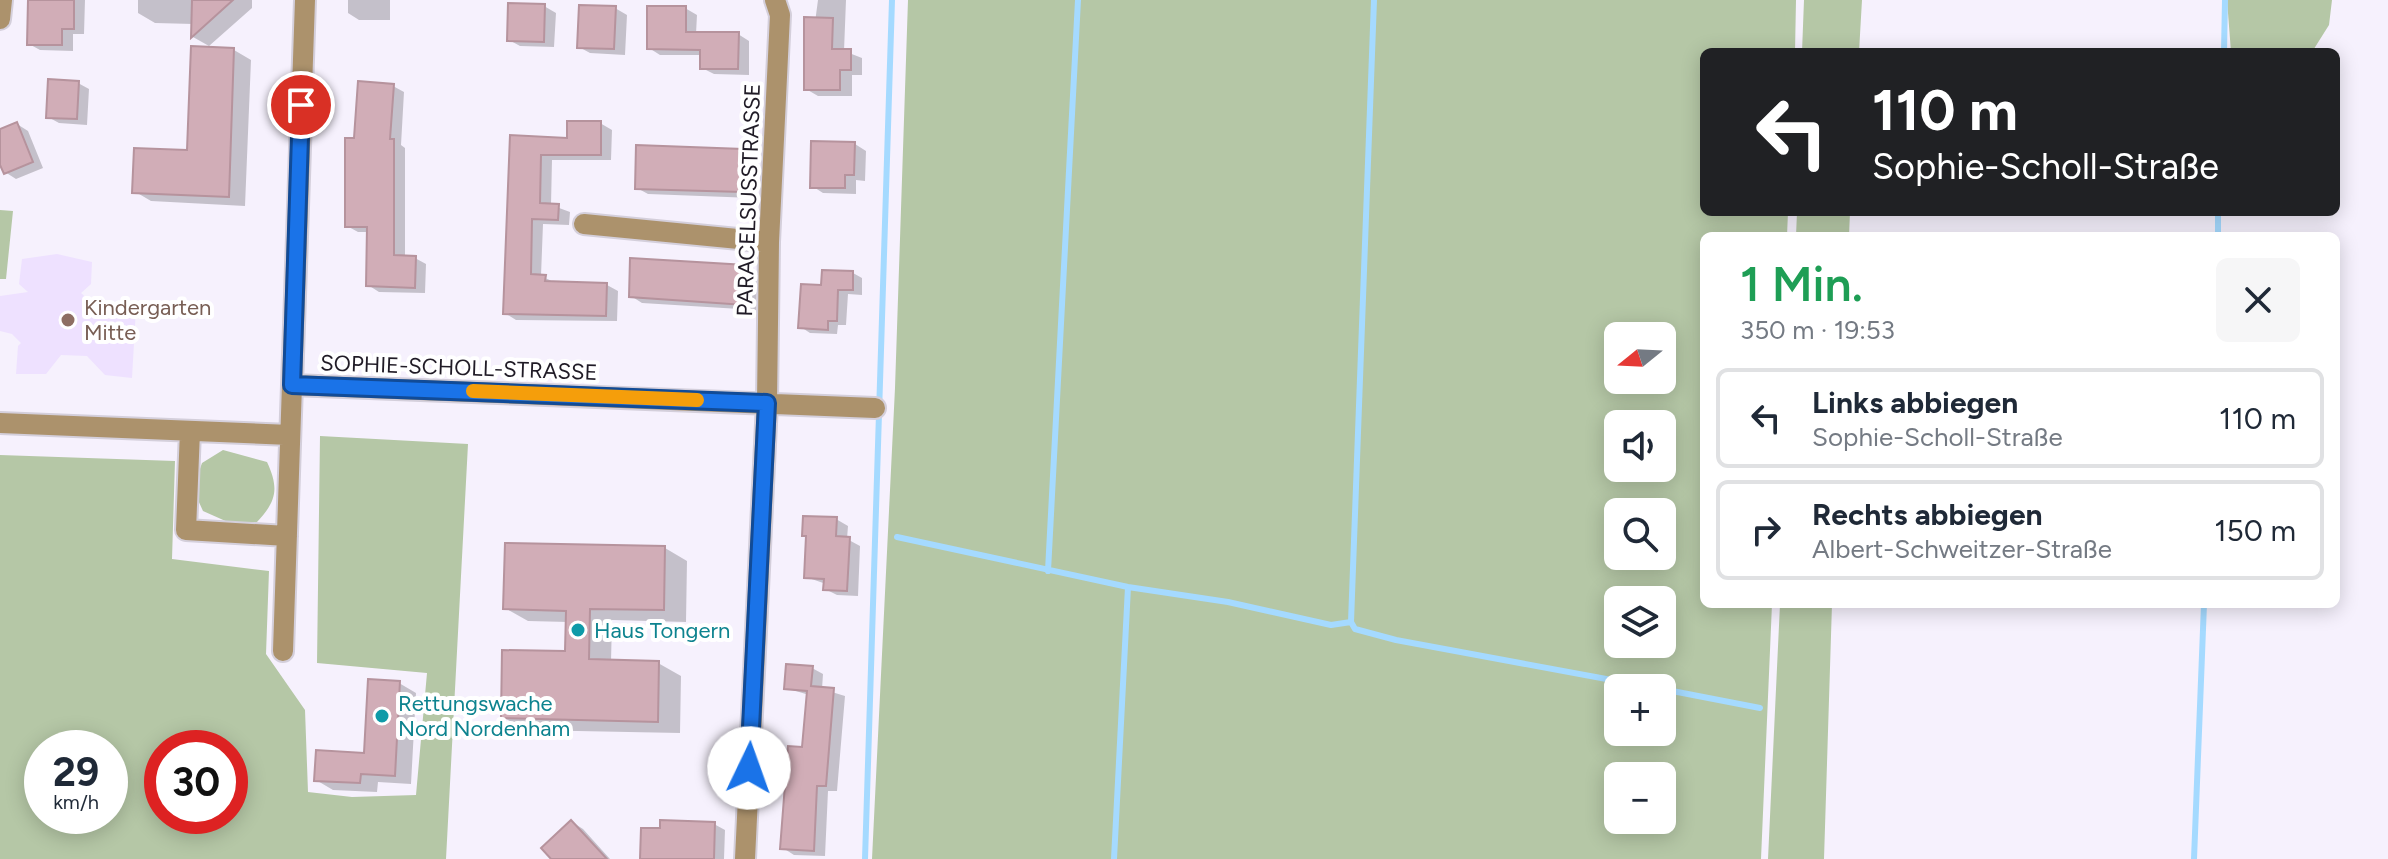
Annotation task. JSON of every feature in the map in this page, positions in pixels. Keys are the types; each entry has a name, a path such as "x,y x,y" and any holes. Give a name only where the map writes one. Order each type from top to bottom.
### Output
{"street":[{"path":"0,19 2,0"},
{"path":"283,651 305,0"},
{"name":"PARACELSUSSTRASSE","path":"745,859 767,403 769,242 780,15 775,0"},
{"path":"584,224 769,242"},
{"name":"SOPHIE-SCHOLL-STRASSE","path":"292,385 875,408"},
{"path":"0,423 290,435"},
{"path":"190,431 186,530 287,536"}],"shaded area":[{"name":"Kindergarten Mitte","path":"57,254 92,262 91,284 81,293 96,307 136,308 132,378 105,375 87,356 61,355 46,374 16,374 18,346 21,343 12,334 0,331 0,296 28,292 19,284 22,259"}],"green space":[{"path":"908,0 1796,0 1795,48 1700,48 1700,216 1788,216 1787,232 1700,232 1700,608 1772,608 1761,859 872,859 895,388"},
{"path":"1804,0 1862,0 1859,48 1802,48"},
{"path":"2227,0 2332,0 2329,25 2315,48 2231,48"},
{"path":"0,210 13,211 6,279 0,279"},
{"path":"1797,216 1850,216 1849,232 1796,232"},
{"path":"320,436 468,444 446,859 0,859 0,455 175,461 172,559 269,571 266,654 305,710 308,792 352,797 416,795 427,673 317,663"},
{"path":"223,450 267,462 274,494 269,507 257,522 230,523 203,511 193,489 202,463"},
{"path":"1780,608 1832,608 1824,859 1768,859"}],"building":[{"path":"28,0 74,0 74,29 62,29 62,45 27,45"},
{"path":"192,0 233,0 191,38"},
{"path":"508,3 545,4 544,42 507,41"},
{"path":"579,5 616,6 614,49 577,48"},
{"path":"647,6 686,6 686,32 739,32 738,69 700,69 700,50 647,49"},
{"path":"804,17 833,18 832,49 851,49 851,70 840,70 840,90 804,90"},
{"path":"191,46 234,48 229,197 132,193 134,148 187,150"},
{"path":"48,79 79,81 77,119 46,118"},
{"path":"358,81 394,84 390,139 394,139 394,255 416,256 415,288 366,286 367,227 345,227 345,138 354,138"},
{"path":"567,121 601,121 601,155 541,155 540,203 559,204 558,220 532,219 531,274 546,275 545,281 607,283 606,316 503,314 510,135 567,138"},
{"path":"17,122 33,162 4,174 0,165 0,129"},
{"path":"811,141 855,142 854,175 845,175 845,188 810,188"},
{"path":"636,145 743,149 742,192 635,189"},
{"path":"630,258 746,265 745,305 629,297"},
{"path":"822,270 853,271 853,290 838,290 837,321 828,321 828,330 798,328 801,284 821,285"},
{"path":"803,516 837,517 836,536 850,537 847,591 823,590 824,579 804,578 806,536 802,536"},
{"name":"Haus Tongern","path":"505,543 665,546 664,610 590,609 589,659 659,661 658,722 501,718 502,650 565,651 566,611 503,609"},
{"path":"786,664 813,666 811,686 834,688 826,786 817,786 814,851 780,849 788,746 802,747 807,691 784,689"},
{"name":"Rettungswache Nord Nordenham","path":"368,679 400,681 395,776 361,774 360,783 314,781 316,750 364,753"},
{"path":"571,820 607,859 551,859 541,848"},
{"path":"660,820 715,822 714,859 640,859 641,828 660,828"}],"waterway":[{"path":"865,859 892,0"},
{"path":"1048,571 1078,0"},
{"path":"1374,0 1351,622 1355,629 1396,640 1604,679"},
{"path":"2224,48 2225,0"},
{"path":"2218,216 2218,232"},
{"path":"897,537 1128,587 1228,602 1331,625 1351,622"},
{"path":"1114,859 1128,587"},
{"path":"2194,859 2204,608"},
{"path":"1676,692 1760,708"}],"slow traffic":[{"path":"473,391 697,400"}],"place":[{"name":"Kindergarten Mitte","path":"68,320"},
{"name":"Haus Tongern","path":"578,630"},
{"name":"Rettungswache Nord Nordenham","path":"382,716"}],"route":[{"path":"301,105 292,385 767,403 749,768"}]}
